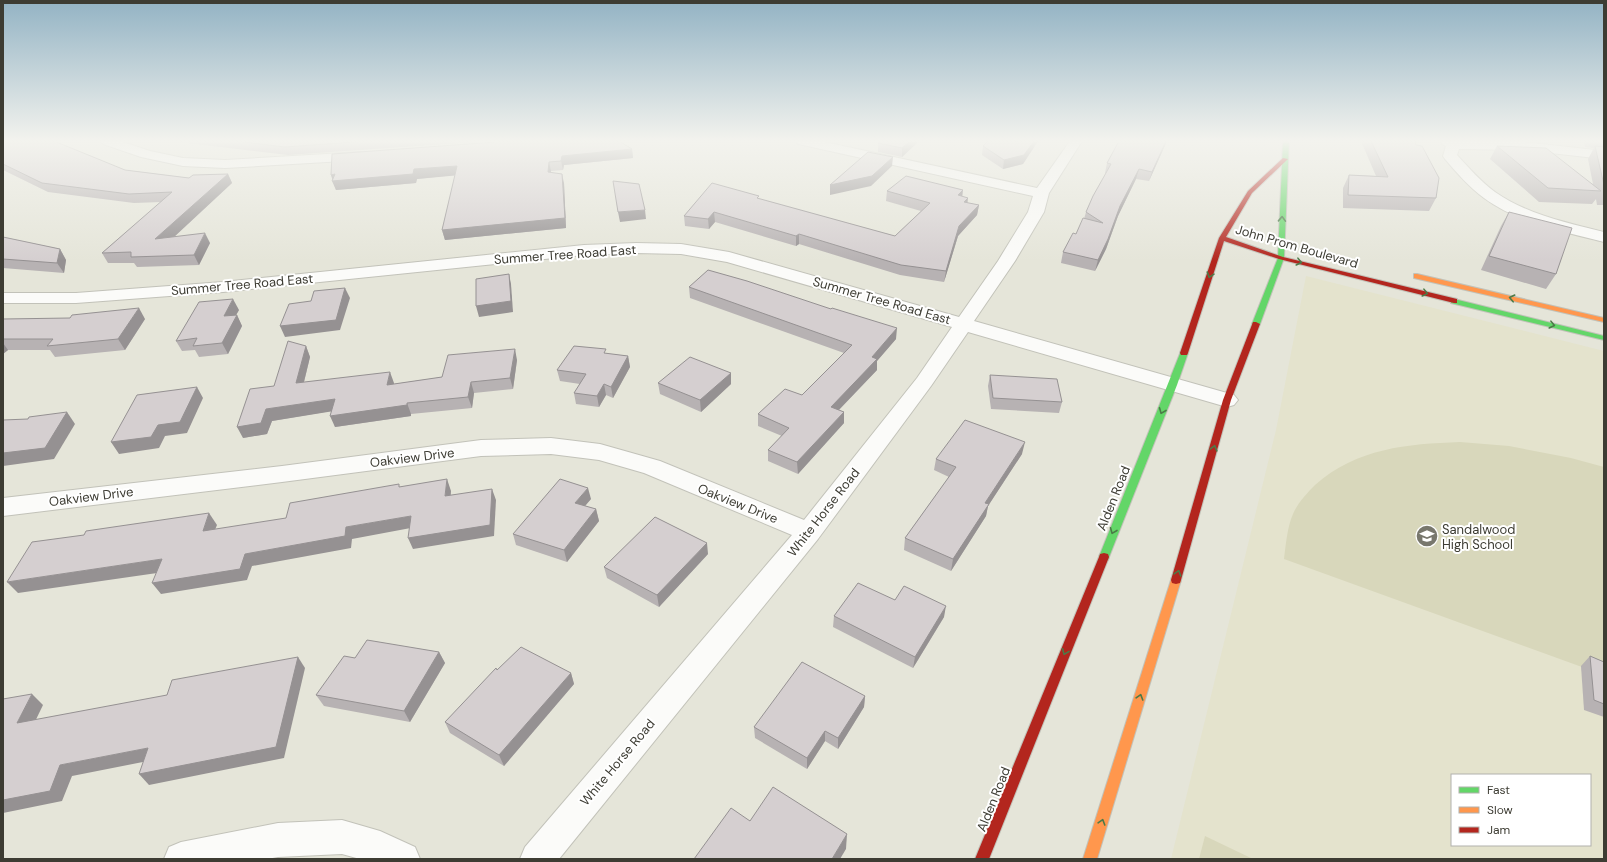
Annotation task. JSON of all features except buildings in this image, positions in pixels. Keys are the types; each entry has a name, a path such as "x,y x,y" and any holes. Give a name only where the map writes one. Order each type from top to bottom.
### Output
{"street":[{"path":"990,181 1041,193"},
{"name":"White Horse Road","path":"537,859 809,532 924,382 1006,261 1036,212 1041,193 1049,181"},
{"name":"Alden Road","path":"982,859 1173,385 1222,238 1250,192 1261,181"},
{"path":"1090,859 1188,543 1227,400 1281,258 1277,244 1282,181"},
{"path":"1474,181 1494,198 1514,208 1568,228 1604,237"},
{"name":"John Prom Boulevard","path":"1222,238 1277,244"},
{"name":"John Prom Boulevard","path":"1222,238 1281,258 1604,338"},
{"name":"Summer Tree Road East","path":"3,298 76,298 223,287 584,250 636,248 681,249 729,257 1227,400"},
{"path":"1410,274 1604,320"},
{"name":"Oakview Drive","path":"3,507 282,474 481,448 551,446 600,452 652,468 809,532"},
{"path":"181,859 278,840 342,837 380,848 403,859"}],"shaded area":[{"name":"Sandalwood High School","path":"1306,276 1604,351 1604,859 1171,859 1276,430"},
{"path":"1460,442 1509,446 1571,458 1604,467 1604,675 1284,559 1288,530 1295,510 1312,488 1331,473 1348,463 1383,450 1421,444"},
{"path":"1205,836 1253,859 1199,859"}],"traffic: fast":[{"path":"1256,324 1281,258 1284,181"},
{"path":"1454,301 1604,338"},
{"path":"1104,557 1173,385 1184,353"}],"traffic: slow":[{"path":"1417,276 1604,320"},
{"path":"1090,859 1176,580"}],"traffic: jam":[{"path":"1184,353 1222,238 1250,192 1261,181"},
{"path":"1222,238 1281,258 1454,301"},
{"path":"1176,580 1227,400 1256,324"},
{"path":"982,859 1104,557"}],"place":[{"name":"Sandalwood High School","path":"1427,536"}]}
